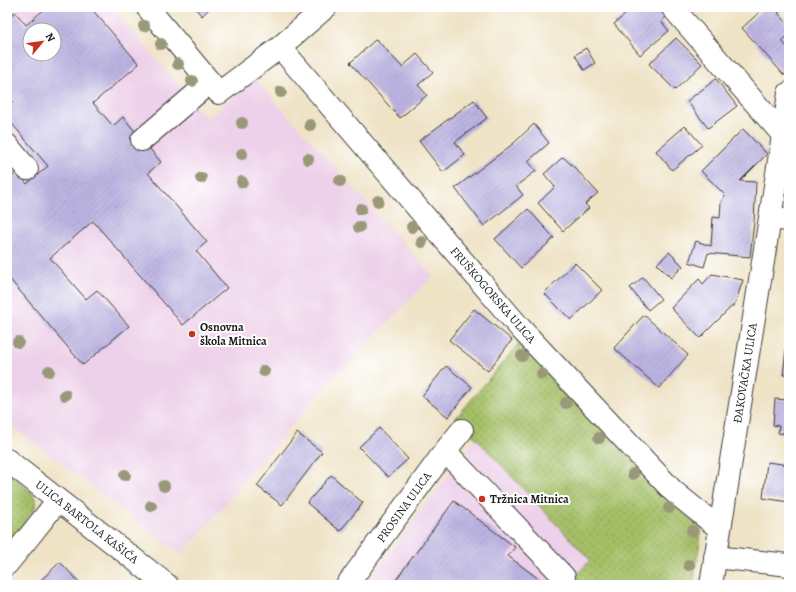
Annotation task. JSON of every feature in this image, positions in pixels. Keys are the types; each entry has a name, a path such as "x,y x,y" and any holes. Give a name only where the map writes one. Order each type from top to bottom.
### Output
{"street":[{"path":"147,7 219,93 280,47 326,7"},
{"path":"672,7 783,136"},
{"name":"FRUŠKOGORSKA ULICA","path":"280,47 522,329 673,491 720,529"},
{"path":"142,140 210,82"},
{"name":"ĐAKOVAČKA ULICA","path":"711,585 720,529 780,219 783,136 789,93"},
{"path":"7,145 27,169"},
{"name":"PROSINA ULICA","path":"347,585 462,430"},
{"path":"445,451 564,577"},
{"name":"ULICA BARTOLA KAŠIĆA","path":"7,460 167,585"},
{"path":"7,564 58,500"},
{"path":"715,557 789,565"}],"shaded area":[{"name":"Osnovna škola Mitnica","path":"7,7 112,7 207,119 255,79 433,276 320,392 182,555 7,422"},
{"name":"Tržnica Mitnica","path":"476,438 590,560 568,585 365,585"}],"green space":[{"path":"520,342 684,513 702,529 693,585 568,585 590,560 476,438 455,419"},
{"path":"7,471 32,493 36,501 35,508 7,548"}],"building":[{"path":"47,7 90,7 139,64 93,103 113,126 123,117 161,162 148,173 207,242 196,251 227,288 183,325 93,221 50,258 86,299 97,290 129,326 83,365 7,276 7,180 17,172 27,184 48,166 7,118 7,106 13,101 7,95 7,19 15,12 23,22 22,22 22,62 62,62 62,22 30,22"},
{"path":"194,7 211,7 202,16"},
{"path":"634,7 657,7 666,17 661,21 669,31 640,55 614,24"},
{"path":"765,7 784,7 778,13 789,25 789,35 782,41 789,49 789,71 784,75 742,28"},
{"path":"676,38 702,64 675,90 649,64"},
{"path":"376,39 402,67 417,54 433,72 418,85 427,95 400,118 350,63"},
{"path":"586,48 595,63 584,70 575,55"},
{"path":"716,79 737,106 708,128 687,101"},
{"path":"474,100 487,118 455,142 465,155 443,172 419,141"},
{"path":"534,124 549,143 528,161 536,171 516,186 523,195 484,226 455,188 514,143"},
{"path":"685,126 702,145 672,170 656,151"},
{"path":"743,129 767,154 740,181 756,182 750,257 708,253 704,267 689,262 696,241 711,246 713,217 720,218 721,202 725,195 701,171"},
{"path":"563,157 598,193 585,204 589,208 563,231 538,203 555,187 544,174"},
{"path":"528,209 554,238 521,268 495,239"},
{"path":"669,252 683,266 671,278 657,264"},
{"path":"575,263 602,290 571,320 544,293"},
{"path":"712,274 743,280 735,304 700,338 671,308 699,279 703,284"},
{"path":"643,277 661,299 648,310 630,288"},
{"path":"474,309 512,340 488,371 449,340"},
{"path":"644,315 688,355 659,388 614,348"},
{"path":"788,332 789,375 783,375"},
{"path":"446,366 472,387 448,417 422,396"},
{"path":"775,399 789,400 789,434 778,433 779,426 773,425"},
{"path":"379,428 408,459 388,477 359,447"},
{"path":"297,433 322,452 282,505 257,486"},
{"path":"767,462 789,465 789,502 763,498"},
{"path":"331,475 363,503 340,531 307,503"},
{"path":"454,501 515,547 508,556 547,585 392,585"},
{"path":"60,562 82,585 36,585"}],"place":[{"name":"Osnovna škola Mitnica","path":"192,334"},
{"name":"Tržnica Mitnica","path":"482,499"}]}
